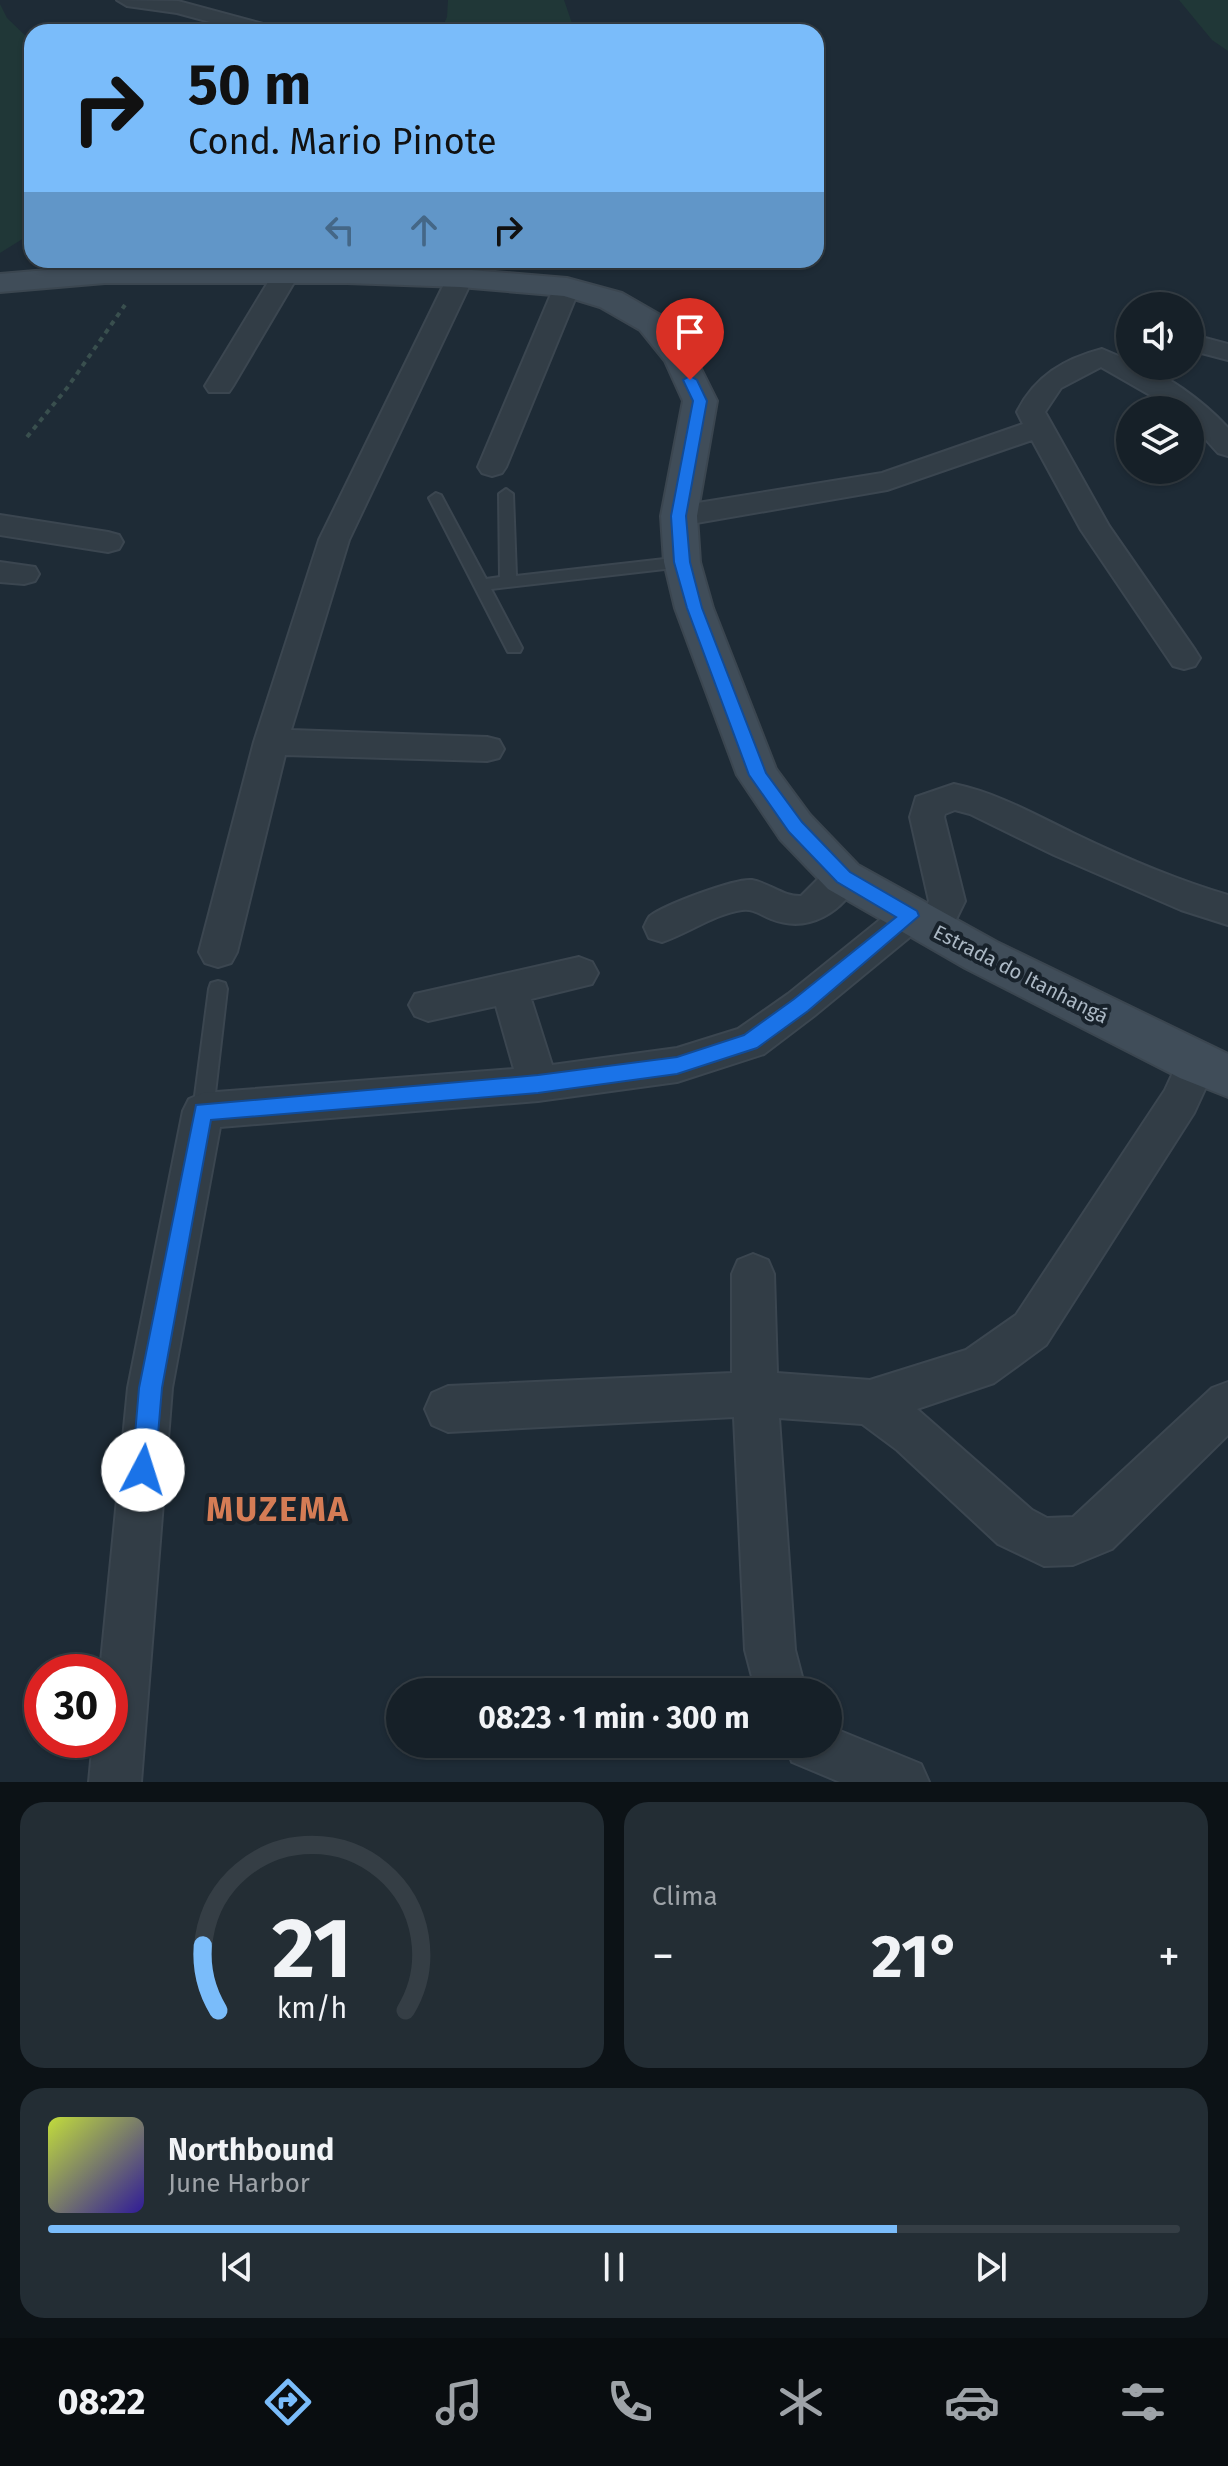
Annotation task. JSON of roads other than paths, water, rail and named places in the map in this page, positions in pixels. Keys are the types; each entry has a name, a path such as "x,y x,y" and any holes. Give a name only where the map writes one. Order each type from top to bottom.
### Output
{"street":[{"path":"139,20 127,0 178,7 241,24"},
{"name":"Estrada do Itanhangá","path":"0,283 100,268"},
{"name":"Estrada do Itanhangá","path":"112,268 145,274 460,278 567,287 611,300 651,323 680,359 700,401 679,516 682,562 694,608 758,775 795,827 843,877 922,923 1212,1069"},
{"path":"219,386 286,274"},
{"path":"218,952 271,742 334,540 460,278"},
{"path":"492,467 567,287"},
{"path":"1204,346 1228,352"},
{"path":"1116,350 1075,367 1041,389 1031,412 1096,530 1184,658"},
{"path":"1102,357 1183,400 1218,433 1228,447"},
{"path":"679,516 887,481 1039,428"},
{"path":"0,525 108,542"},
{"path":"271,742 487,749"},
{"path":"115,1782 150,1388 203,1111 538,1084 677,1065 750,1042 922,923 947,901 927,817 928,806 954,797 978,802 1066,845 1194,900 1228,910"},
{"path":"662,927 742,895 757,894 779,907 801,911 816,907 843,877"},
{"path":"428,1005 579,973"},
{"path":"509,988 538,1084"},
{"path":"448,1409 755,1394 870,1402 978,1368 1031,1330 1180,1101 1212,1069"},
{"path":"753,1274 755,1394 770,1650 777,1678"},
{"path":"870,1402 913,1434 1015,1527 1044,1542 1073,1541 1095,1532 1228,1404"},
{"path":"842,1757 903,1782"}],"lane":[{"path":"506,494 508,580"},
{"path":"436,498 514,648"},
{"path":"480,585 682,562"},
{"path":"203,1111 218,989"}],"district":[{"name":"MUZEMA","path":"278,1509"}]}
